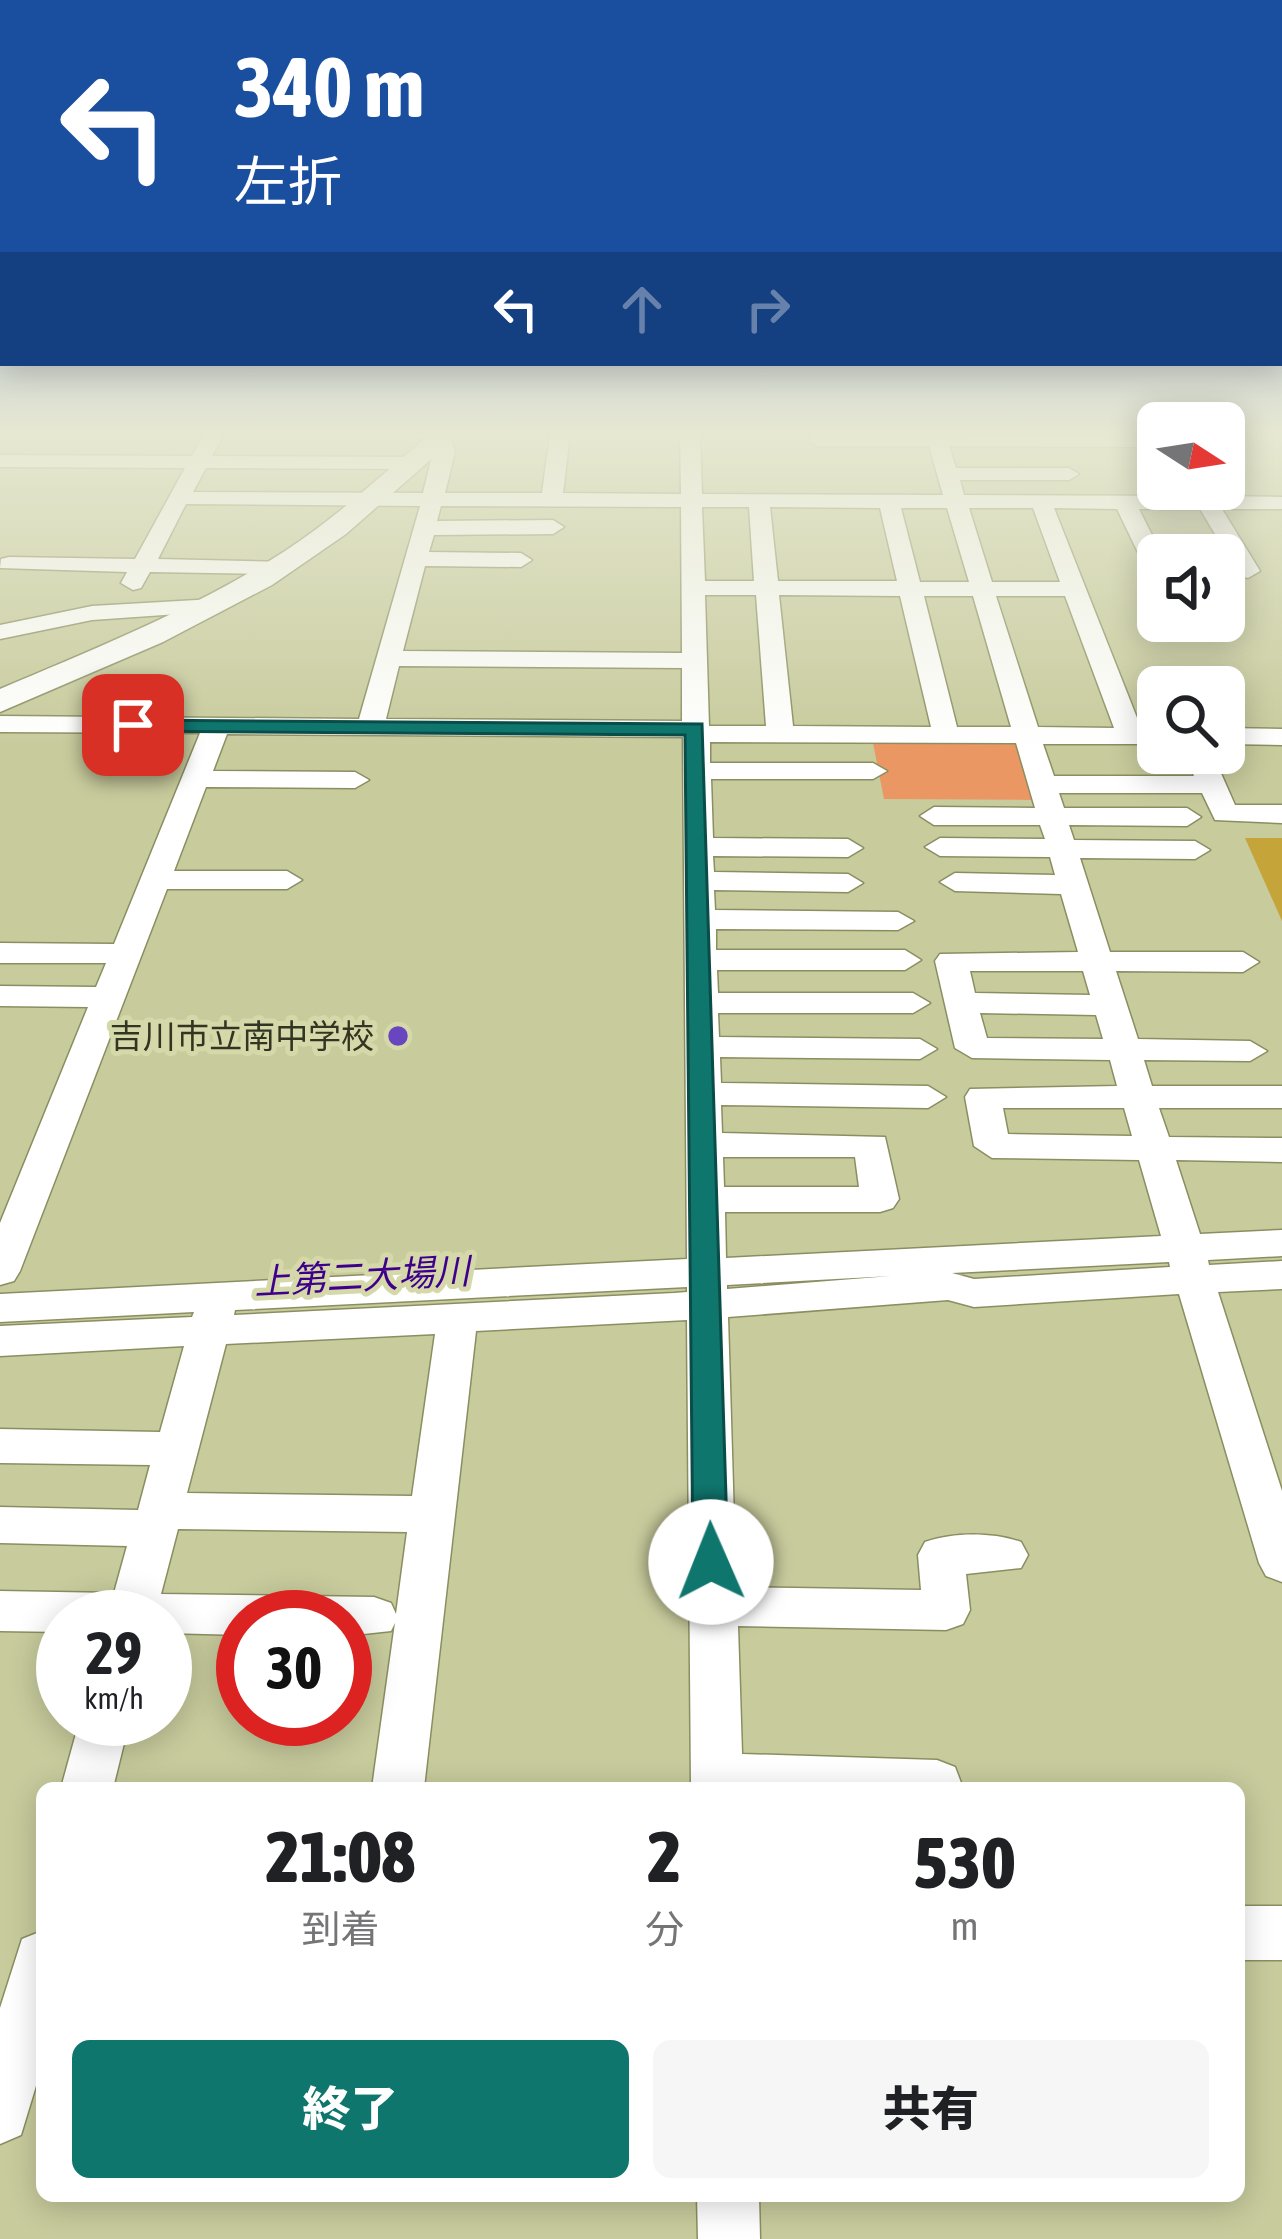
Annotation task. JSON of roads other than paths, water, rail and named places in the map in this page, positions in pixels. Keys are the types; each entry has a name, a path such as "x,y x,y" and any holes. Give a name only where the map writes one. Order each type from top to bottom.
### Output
{"main road":[{"path":"0,702 214,606 320,538"}],"street":[{"path":"116,612 147,556 163,538"},
{"path":"370,727 419,538"},
{"path":"417,544 461,538"},
{"path":"691,538 700,771 705,1288 717,1782"},
{"path":"762,538 780,734"},
{"path":"898,538 946,735"},
{"path":"969,538 1107,1005 1282,1563"},
{"path":"1056,538 1137,719"},
{"path":"1228,538 1248,571"},
{"path":"417,544 527,553"},
{"path":"15,555 147,556 279,567"},
{"path":"691,588 1076,589"},
{"path":"0,632 116,612 214,606"},
{"path":"388,658 693,661"},
{"path":"0,724 1137,736"},
{"path":"3,1256 218,725"},
{"path":"1245,736 1282,736"},
{"path":"700,771 873,771"},
{"path":"1207,774 1225,814 1282,814"},
{"path":"196,779 355,780"},
{"path":"940,848 1051,816 1212,785"},
{"path":"934,816 1187,817"},
{"path":"1051,816 1195,850"},
{"path":"700,847 848,848"},
{"path":"156,880 287,880"},
{"path":"700,881 848,883"},
{"path":"955,882 1072,885"},
{"path":"701,919 898,921"},
{"path":"0,953 127,954"},
{"path":"702,960 905,960"},
{"path":"1243,962 951,961 972,1048 1250,1051"},
{"path":"0,996 110,997"},
{"path":"703,1003 913,1004"},
{"path":"962,1003 1107,1005"},
{"path":"703,1047 920,1048"},
{"path":"704,1094 928,1096"},
{"path":"1282,1097 982,1097 992,1145 1282,1150"},
{"path":"704,1145 872,1145 880,1198 705,1200"},
{"path":"0,1341 214,1314 705,1288 948,1286 974,1293 1187,1264 1282,1243"},
{"path":"1187,1264 1282,1275"},
{"path":"0,1308 457,1318 674,1307 705,1288"},
{"path":"139,1590 214,1314"},
{"path":"399,1782 457,1318"},
{"path":"0,1446 177,1448"},
{"path":"0,1525 435,1514"},
{"path":"712,1606 946,1610 941,1555 1004,1555"},
{"path":"0,1611 36,1612"},
{"path":"192,1615 374,1617"},
{"path":"89,1782 98,1746"},
{"path":"1245,1933 1282,1933"},
{"path":"0,2114 36,1980"},
{"path":"728,2202 729,2239"}],"place":[{"name":"吉川市立南中学校","path":"398,1036"}],"water label":[{"name":"上第二大場川","path":"362,1276"}]}
